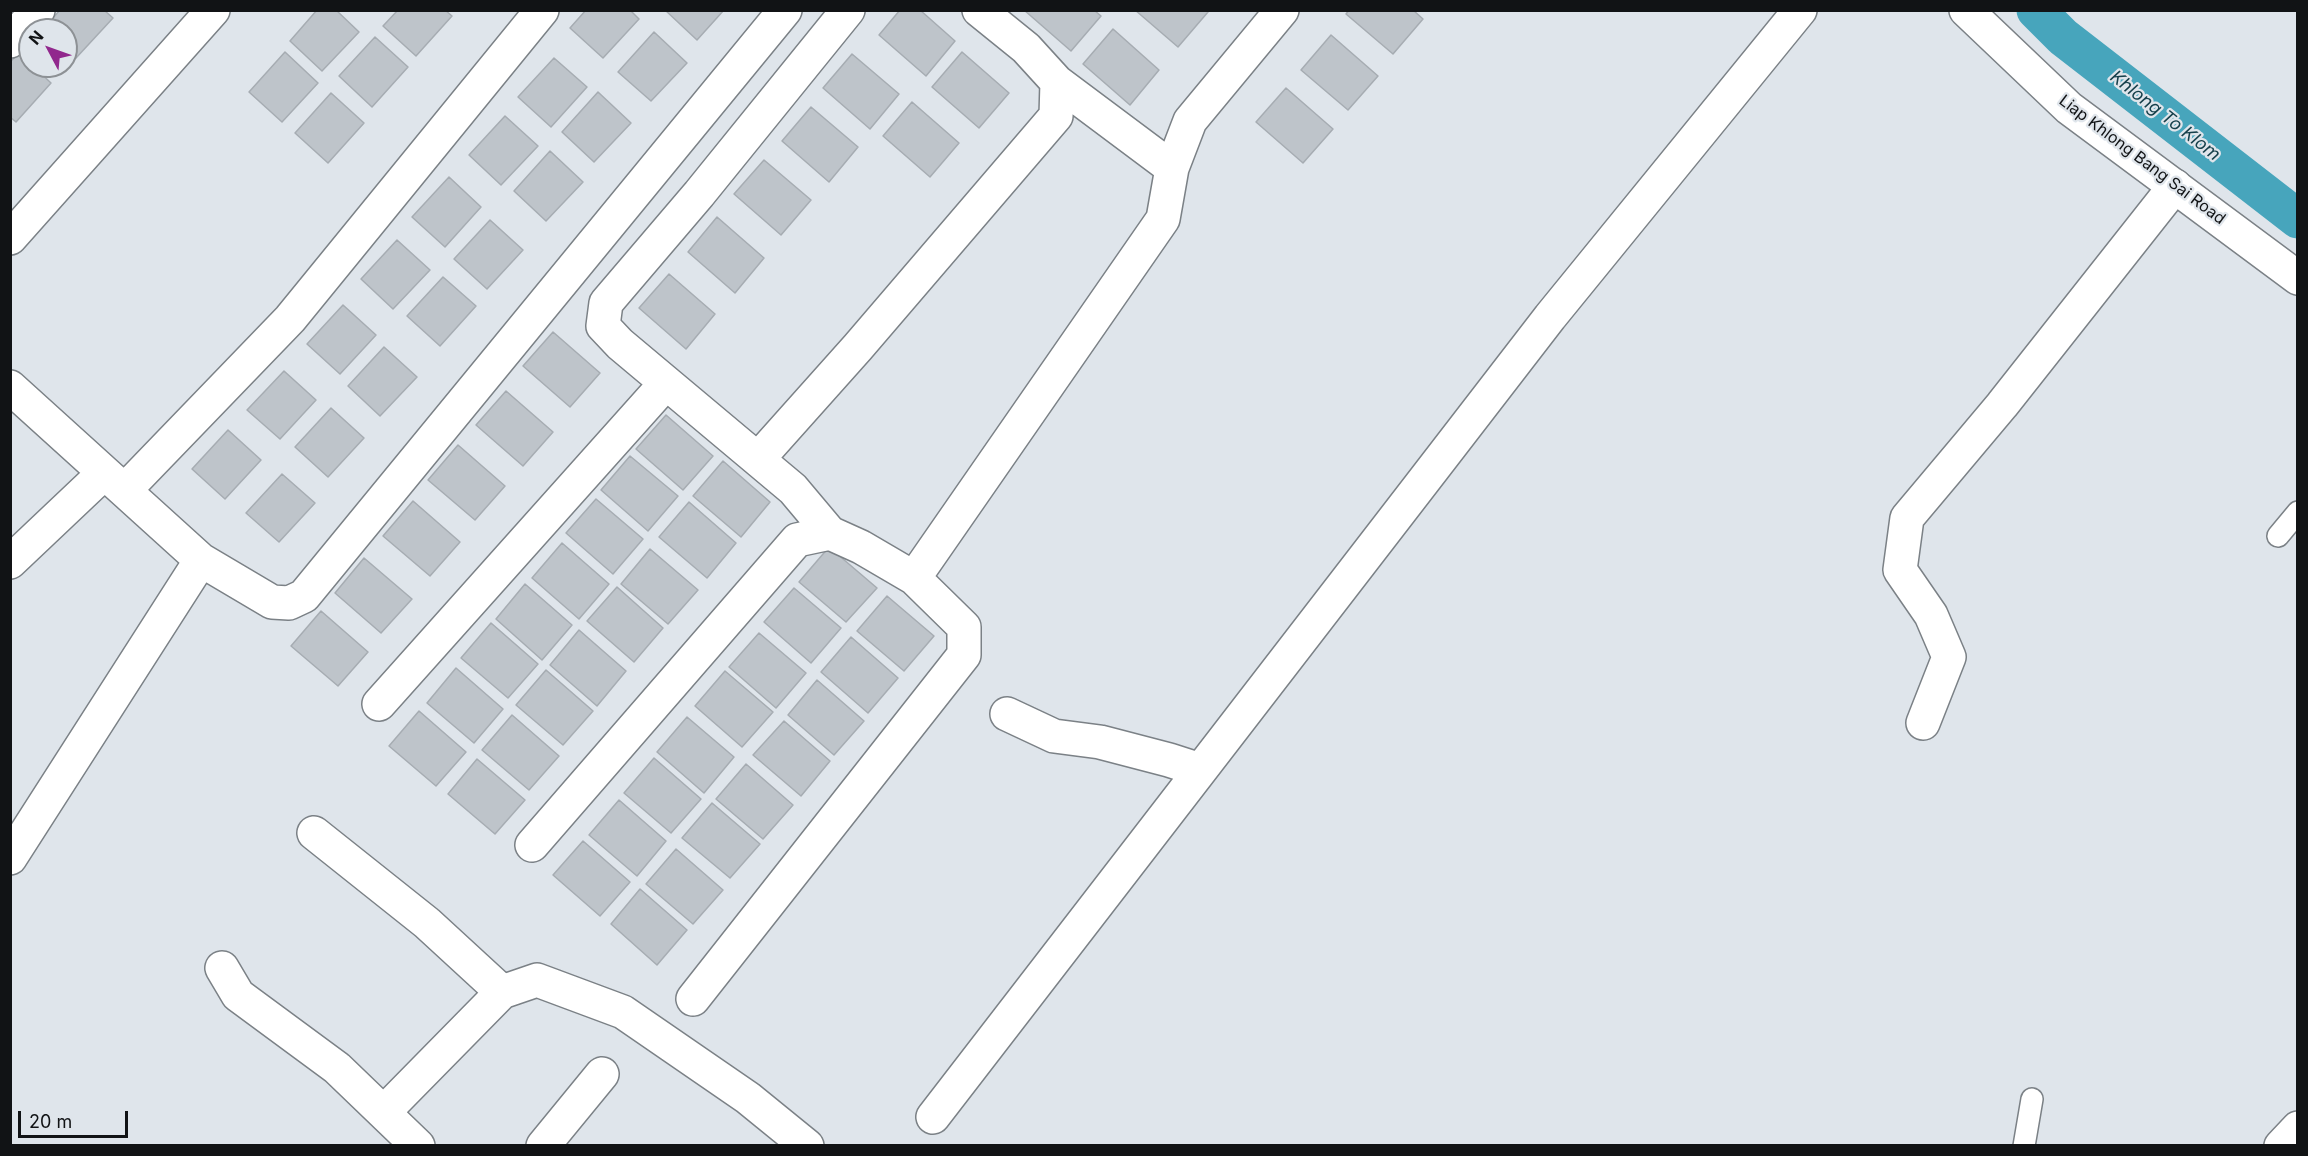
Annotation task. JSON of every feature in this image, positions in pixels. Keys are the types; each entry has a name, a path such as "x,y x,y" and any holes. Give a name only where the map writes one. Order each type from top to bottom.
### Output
{"street":[{"path":"10,41 38,10"},
{"path":"10,238 213,10"},
{"path":"10,562 115,481 290,319 542,10"},
{"path":"10,387 201,560 272,602 289,603 304,596 785,10"},
{"path":"693,999 964,655 964,627 914,578 830,533 794,489 620,344 603,326 606,303 699,194 848,10"},
{"path":"979,10 1026,48 1057,82 1172,168"},
{"path":"914,578 1163,219 1172,168 1190,121 1282,10"},
{"path":"933,1117 1550,317 1800,10"},
{"name":"Liap Khlong Bang Sai Road","path":"1966,10 2069,108 2298,278"},
{"path":"758,459 858,347 1056,116 1057,82"},
{"path":"1923,723 1949,657 1931,615 1900,570 1907,518 2002,405 2175,186"},
{"path":"379,704 666,383"},
{"path":"532,845 797,540 830,533"},
{"path":"10,858 201,560"},
{"path":"1006,714 1054,736 1100,742 1200,770"},
{"path":"314,833 427,923 502,992"},
{"path":"222,968 238,995 337,1068 418,1146"},
{"path":"384,1112 502,992 537,980 623,1012 748,1098 807,1146"},
{"path":"543,1146 602,1074"},
{"path":"2281,1146 2298,1128"}],"lane":[{"path":"2278,536 2298,512"},
{"path":"2024,1146 2032,1099"}],"building":[{"path":"60,10 104,10 113,18 78,56 78,18 53,18"},
{"path":"317,10 336,10 359,32 322,71 290,41"},
{"path":"398,10 445,10 452,16 416,56 383,26"},
{"path":"586,10 630,10 639,19 603,58 570,28"},
{"path":"665,10 724,10 697,40"},
{"path":"900,10 920,10 955,41 926,76 879,35"},
{"path":"1024,10 1094,10 1101,16 1071,51"},
{"path":"1135,10 1205,10 1208,12 1178,47"},
{"path":"1349,10 1413,10 1423,19 1393,54 1346,14"},
{"path":"1113,29 1159,70 1130,105 1083,64"},
{"path":"654,32 687,63 651,101 618,72"},
{"path":"1331,35 1378,76 1348,110 1301,70"},
{"path":"375,37 408,67 372,107 339,76"},
{"path":"285,52 318,83 282,122 249,92"},
{"path":"962,52 1009,93 979,128 932,87"},
{"path":"18,54 18,78 46,78 51,83 16,122 10,117 10,62"},
{"path":"852,54 899,94 870,129 823,88"},
{"path":"554,58 587,87 551,127 518,97"},
{"path":"1286,88 1333,129 1303,163 1256,122"},
{"path":"598,92 631,123 594,162 562,132"},
{"path":"331,93 364,123 328,163 295,133"},
{"path":"912,102 959,143 930,177 883,136"},
{"path":"811,107 858,147 829,182 782,141"},
{"path":"505,116 538,146 501,185 469,155"},
{"path":"550,151 583,182 546,221 514,191"},
{"path":"764,160 811,200 781,235 734,194"},
{"path":"449,177 481,207 445,247 412,217"},
{"path":"717,217 764,258 735,293 688,252"},
{"path":"490,220 523,250 487,289 454,259"},
{"path":"397,240 430,270 393,309 361,279"},
{"path":"669,274 715,314 686,349 639,308"},
{"path":"443,277 476,306 440,346 407,316"},
{"path":"343,305 376,335 340,374 307,344"},
{"path":"553,332 600,373 570,407 523,366"},
{"path":"384,347 417,377 380,416 348,386"},
{"path":"284,371 316,400 280,439 247,410"},
{"path":"506,391 553,432 523,466 476,425"},
{"path":"331,408 364,438 328,477 295,447"},
{"path":"666,415 713,456 683,490 636,449"},
{"path":"228,430 261,460 225,499 192,469"},
{"path":"458,445 505,486 475,520 428,480"},
{"path":"630,456 678,496 648,531 601,490"},
{"path":"723,461 770,502 741,537 693,496"},
{"path":"282,474 315,503 279,542 246,513"},
{"path":"596,499 643,539 613,574 566,533"},
{"path":"413,501 460,542 430,576 383,536"},
{"path":"689,502 736,543 707,578 659,537"},
{"path":"562,543 609,584 579,619 532,578"},
{"path":"829,547 877,588 846,622 799,582"},
{"path":"650,549 698,590 668,624 621,584"},
{"path":"364,558 412,599 381,633 335,593"},
{"path":"525,584 572,625 542,660 496,619"},
{"path":"617,587 663,628 634,662 587,621"},
{"path":"794,588 841,628 811,663 764,622"},
{"path":"887,596 934,636 904,671 857,631"},
{"path":"321,611 368,652 338,686 291,646"},
{"path":"491,623 538,664 508,698 461,658"},
{"path":"579,630 626,671 597,706 550,665"},
{"path":"759,633 806,673 776,708 729,667"},
{"path":"851,637 898,678 868,713 821,672"},
{"path":"456,668 503,709 474,743 427,703"},
{"path":"546,670 593,711 563,745 516,705"},
{"path":"725,671 773,712 742,747 695,706"},
{"path":"817,680 864,721 834,755 788,715"},
{"path":"419,711 466,752 436,786 389,746"},
{"path":"512,715 559,756 529,790 482,750"},
{"path":"687,717 734,757 704,793 657,752"},
{"path":"784,721 830,761 801,796 753,755"},
{"path":"654,758 701,799 671,833 624,793"},
{"path":"477,759 525,800 495,834 448,794"},
{"path":"746,764 793,805 763,839 716,799"},
{"path":"619,800 666,841 637,876 589,835"},
{"path":"712,803 760,844 730,878 682,838"},
{"path":"583,841 630,882 600,916 553,875"},
{"path":"676,849 723,890 693,924 646,884"},
{"path":"640,889 687,930 657,965 611,924"}],"waterway":[{"name":"Khlong To Klom","path":"2036,10 2063,37 2298,219"}]}
